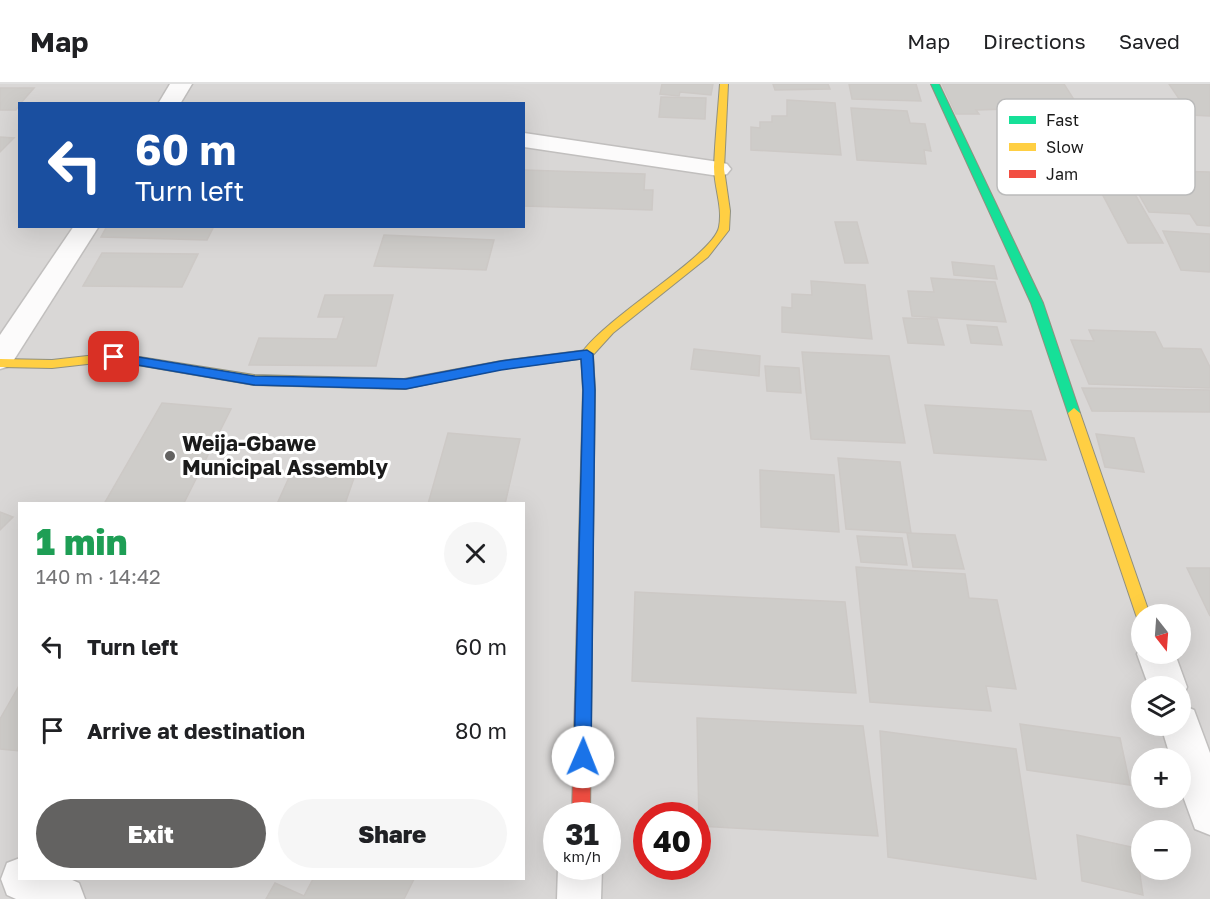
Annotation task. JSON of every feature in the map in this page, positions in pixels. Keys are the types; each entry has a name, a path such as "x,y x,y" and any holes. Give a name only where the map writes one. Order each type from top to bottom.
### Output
{"street":[{"path":"170,102 181,84"},
{"path":"0,363 52,364 114,357 254,380 406,384 501,365 587,354 609,330 704,255 724,230 725,211 719,169 724,84"},
{"path":"935,84 1037,303 1139,604"},
{"path":"525,140 719,169"},
{"path":"0,358 86,228"},
{"path":"581,802 589,390 587,354"},
{"path":"1184,736 1210,814"},
{"path":"0,868 18,877"},
{"path":"25,880 63,899"},
{"path":"579,899 580,880"}],"shaded area":[{"path":"0,84 1210,84 1210,899 0,899"}],"building":[{"path":"662,84 713,84 711,95 680,92 679,96 660,94"},
{"path":"773,84 828,84 830,89 775,90"},
{"path":"849,84 916,84 921,101 852,99"},
{"path":"942,84 1064,84 1074,99 997,99 997,109 976,110 979,114 956,114"},
{"path":"1169,84 1210,84 1210,116 1195,115 1195,99 1179,99"},
{"path":"0,88 34,88 22,102 18,102 16,110 0,110"},
{"path":"661,97 706,98 705,119 659,117"},
{"path":"787,100 835,103 841,155 751,150 751,127 760,128 760,122 772,122 772,116 787,116"},
{"path":"851,108 907,111 910,123 925,124 931,151 924,150 926,164 857,160"},
{"path":"0,137 14,138 0,152"},
{"path":"525,170 645,174 644,190 653,190 652,210 525,206"},
{"path":"1195,172 1210,172 1210,226 1197,225 1190,214 1149,212 1139,195 1195,195"},
{"path":"1103,195 1135,195 1163,243 1128,243"},
{"path":"835,222 857,222 868,263 845,263"},
{"path":"106,228 213,228 207,240 101,237"},
{"path":"1163,231 1210,234 1210,272 1181,270"},
{"path":"384,235 494,240 486,270 374,266"},
{"path":"102,253 198,254 182,287 83,286"},
{"path":"952,262 994,266 997,279 954,275"},
{"path":"931,278 995,282 1006,322 912,316 908,291 934,292"},
{"path":"811,281 865,285 872,339 782,332 782,307 792,308 792,294 812,295"},
{"path":"325,295 393,295 376,366 249,365 259,338 337,339 344,317 318,317"},
{"path":"903,318 937,319 944,345 908,343"},
{"path":"967,325 997,327 1002,345 971,343"},
{"path":"1089,330 1155,332 1163,348 1201,349 1210,367 1210,388 1089,384 1071,340 1094,341"},
{"path":"694,349 760,356 759,376 691,369"},
{"path":"802,352 889,356 905,443 811,439"},
{"path":"765,366 799,368 801,393 767,391"},
{"path":"1082,388 1210,390 1210,412 1092,411"},
{"name":"Weija-Gbawe Municipal Assembly","path":"162,403 231,409 184,502 105,502"},
{"path":"925,405 1031,411 1046,460 934,453"},
{"name":"Weija-Gbawe Municipal Assembly","path":"448,433 520,439 505,502 429,502"},
{"path":"1096,434 1134,438 1144,472 1105,467"},
{"path":"838,458 900,462 911,533 846,529"},
{"path":"760,470 834,475 839,532 761,527"},
{"name":"Weija-Gbawe Municipal Assembly","path":"291,473 354,478 346,502 278,502"},
{"path":"0,512 13,517 0,530"},
{"path":"907,533 955,535 964,569 913,567"},
{"path":"857,536 902,538 907,565 861,562"},
{"path":"856,567 965,574 969,598 997,600 1016,689 986,686 991,711 870,702"},
{"path":"1187,568 1210,568 1210,616"},
{"path":"635,592 845,602 856,693 632,681"},
{"path":"18,688 18,751 0,749 0,719"},
{"path":"697,718 863,726 878,836 711,827 711,802 699,802"},
{"path":"1020,724 1120,738 1130,785 1027,770"},
{"path":"880,731 1016,749 1036,879 888,857"},
{"path":"1077,835 1131,847 1131,880 1141,880 1143,895 1082,881"},
{"path":"312,880 414,880 404,899 266,899 275,883 304,896"}],"traffic: fast":[{"path":"935,84 1037,303 1074,413"}],"traffic: slow":[{"path":"586,540 589,390 587,354 609,330 704,255 724,230 725,211 719,169 724,84"},
{"path":"0,363 52,364 114,357 254,380 404,384"},
{"path":"1074,413 1139,604"}],"traffic: jam":[{"path":"404,384 501,365 587,354"},
{"path":"581,802 586,540"}],"place":[{"name":"Weija-Gbawe Municipal Assembly","path":"170,456"}],"route":[{"path":"114,357 254,380 406,384 501,365 587,354 589,390 583,757"}]}
